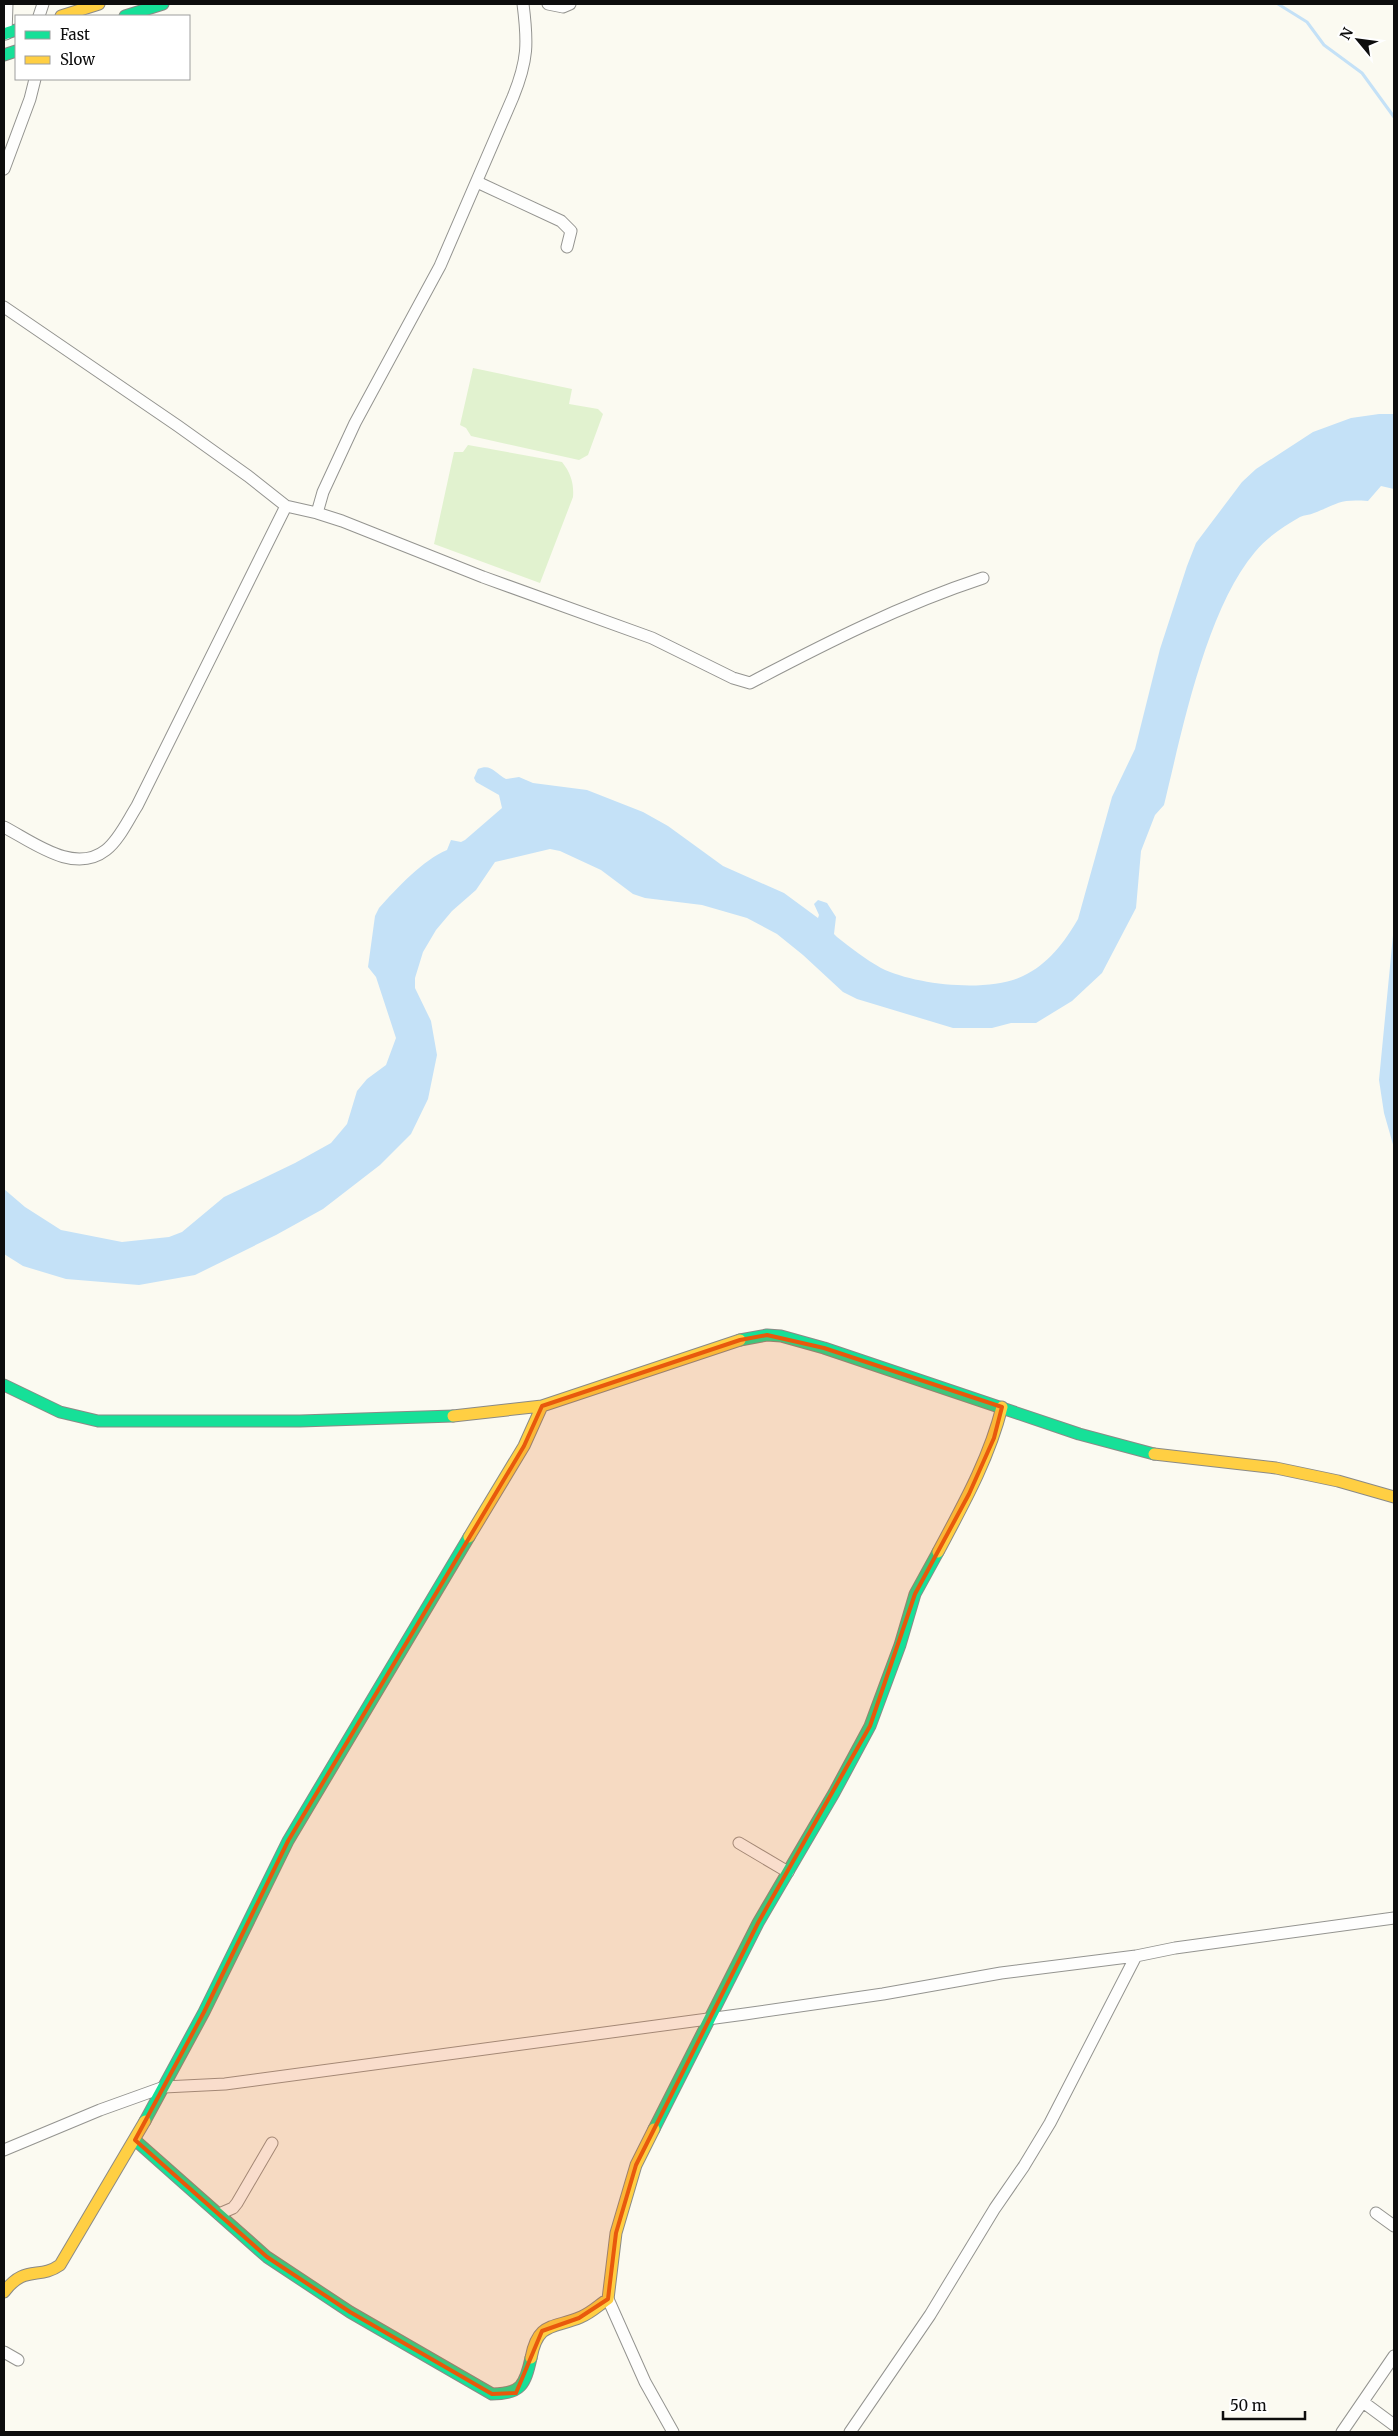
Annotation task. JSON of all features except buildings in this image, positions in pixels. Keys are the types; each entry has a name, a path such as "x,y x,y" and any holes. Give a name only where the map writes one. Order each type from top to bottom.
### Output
{"main road":[{"path":"64,15 99,4"},
{"path":"128,15 163,4"},
{"path":"4,1385 52,1410 73,1418 126,1422 300,1421 454,1416 542,1406 732,1343 767,1335 794,1339 1079,1434 1127,1448 1164,1456 1276,1468 1338,1481 1394,1497"},
{"path":"4,2292 13,2280 20,2276 27,2273 53,2270 60,2265 75,2243 135,2140 204,2012 288,1841 524,1446 542,1406"},
{"path":"135,2140 267,2257 334,2301 492,2394 506,2396 516,2393 525,2379 536,2339 542,2331 550,2326 579,2318 608,2299 616,2233 636,2165 758,1923 870,1726 900,1645 915,1594 970,1494 994,1438 1002,1407"}],"street":[{"path":"7,4 9,33"},
{"path":"317,513 323,492 355,424 440,266 524,70 527,45 523,4"},
{"path":"548,4 563,7 570,4"},
{"path":"4,169 30,99 35,80"},
{"path":"477,182 561,221 570,231 567,247"},
{"path":"4,307 178,426 286,506 342,520 483,577 652,638 733,678 750,683 840,635 937,593 983,578"},
{"path":"4,827 58,855 73,860 94,856 106,850 114,842 137,806 286,506"},
{"path":"739,1843 788,1872"},
{"path":"4,2150 164,2086 224,2084 710,2018 882,1994 1001,1973 1136,1956 1175,1948 1394,1918"},
{"path":"850,2432 930,2315 1050,2123 1136,1956"},
{"path":"219,2214 233,2208 237,2203 272,2144"},
{"path":"1376,2213 1394,2226"},
{"path":"608,2299 645,2382 674,2432"},
{"path":"4,2352 18,2360"},
{"path":"1342,2432 1394,2356"},
{"path":"1363,2402 1394,2425"}],"highlighted area":[{"path":"767,1335 824,1348 1002,1407 994,1438 969,1494 915,1594 870,1726 758,1923 636,2165 616,2233 608,2299 579,2318 542,2331 516,2393 492,2394 350,2312 267,2257 135,2140 204,2012 288,1841 524,1446 542,1406 740,1340"}],"green space":[{"path":"473,368 572,389 569,404 598,409 603,414 588,455 579,460 471,436 466,428 460,425"},
{"path":"468,445 562,462 568,470 573,488 573,497 540,583 434,544 454,452 463,452"}],"water":[{"path":"1394,414 1394,489 1381,486 1368,501 1345,501 1300,517 1264,542 1238,576 1209,638 1188,708 1164,805 1155,815 1141,851 1136,908 1102,973 1072,1001 1036,1023 1011,1023 992,1028 953,1028 857,999 843,992 777,934 747,918 702,905 645,898 633,894 601,870 560,851 550,849 495,862 476,890 452,911 436,930 423,952 415,978 415,988 431,1021 437,1055 428,1099 411,1134 380,1165 323,1209 276,1235 195,1275 139,1285 66,1279 23,1266 4,1254 4,1189 25,1207 61,1230 122,1242 169,1237 182,1232 224,1197 295,1163 331,1143 347,1124 357,1091 367,1079 386,1065 396,1038 376,977 368,967 375,916 379,908 411,875 429,860 447,850 451,840 461,842 465,840 502,808 499,795 476,782 474,778 478,769 482,767 493,769 506,779 519,777 533,783 587,790 643,812 668,826 723,866 784,893 818,918 819,915 814,904 818,900 827,903 836,917 834,934 869,961 895,974 952,985 972,985 1008,981 1032,971 1055,952 1078,919 1112,797 1135,749 1160,649 1196,543 1242,482 1256,469 1313,432 1351,418"},
{"path":"1394,925 1394,1148 1384,1113 1379,1080"}],"waterway":[{"path":"1278,4 1307,22 1324,45 1362,73 1394,117"}],"traffic: fast":[{"path":"128,15 163,4"},
{"path":"4,34 15,30"},
{"path":"4,55 15,51"},
{"path":"740,1340 767,1335 781,1336 824,1348 1079,1434 1154,1454"},
{"path":"4,1385 60,1412 98,1421 300,1421 453,1416"},
{"path":"145,2121 204,2012 288,1841 469,1537"},
{"path":"654,2129 758,1923 834,1793 870,1726 900,1645 915,1594 938,1552"},
{"path":"135,2140 267,2257 350,2312 492,2394 502,2394 516,2390 524,2381 531,2358"}],"traffic: slow":[{"path":"64,15 99,4"},
{"path":"453,1416 542,1406 740,1340"},
{"path":"469,1537 524,1446 542,1406"},
{"path":"938,1552 983,1463 1002,1407"},
{"path":"1154,1454 1276,1468 1338,1481 1394,1497"},
{"path":"4,2292 12,2283 25,2275 45,2272 60,2265 145,2121"},
{"path":"531,2358 538,2338 548,2328 585,2315 608,2299 616,2233 636,2165 654,2129"}]}
